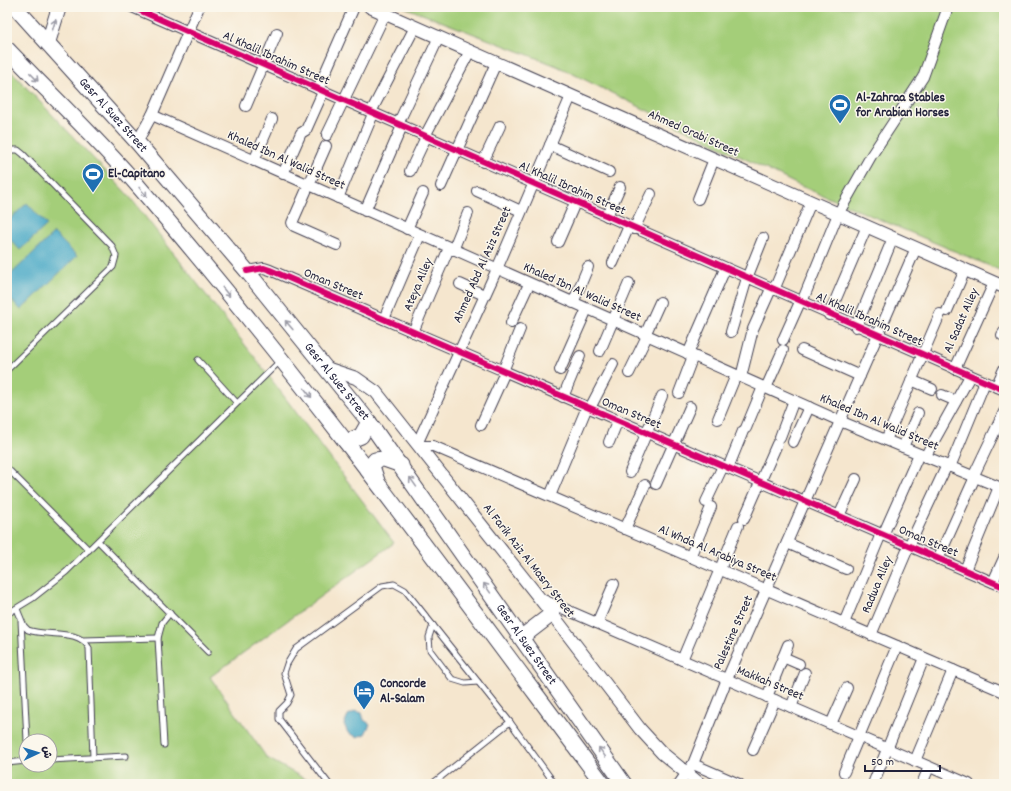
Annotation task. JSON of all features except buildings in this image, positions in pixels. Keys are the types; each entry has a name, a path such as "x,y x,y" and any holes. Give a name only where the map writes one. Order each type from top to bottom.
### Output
{"main road":[{"name":"Gesr Al Suez Street","path":"15,7 137,142 247,271 369,422 401,465 624,784"},
{"path":"48,43 59,7"},
{"name":"Gesr Al Suez Street","path":"7,49 138,185 281,360 378,483 603,784"},
{"path":"346,442 361,436 369,422"},
{"path":"378,483 373,469 373,463 376,460 384,459 401,465"},
{"path":"522,637 552,614"}],"street":[{"name":"Al Khalil Ibrahim Street","path":"132,7 856,327 1000,389"},
{"path":"137,142 152,115 198,7"},
{"path":"282,174 301,133 306,130 320,90 354,7"},
{"name":"Ahmed Orabi Street","path":"370,7 999,285"},
{"path":"690,557 708,505 765,388 838,214 871,156 923,77 948,7"},
{"path":"327,135 385,14"},
{"path":"338,198 372,113 415,27"},
{"path":"246,106 278,32"},
{"path":"365,210 400,125 439,37"},
{"path":"410,171 425,137 470,51"},
{"path":"441,186 496,63"},
{"name":"Ahmed Abd Al Aziz Street","path":"418,445 571,96"},
{"name":"Khaled Ibn Al Walid Street","path":"152,115 529,284 840,421 974,477 1002,487"},
{"path":"254,161 272,119"},
{"path":"483,162 500,126"},
{"path":"550,145 609,172"},
{"path":"326,146 292,225 337,244"},
{"path":"698,199 714,159"},
{"path":"607,216 620,187"},
{"path":"477,191 521,211"},
{"path":"406,229 423,193"},
{"path":"613,263 651,194"},
{"path":"718,419 738,376 753,329 773,290 811,202"},
{"path":"558,242 575,203"},
{"name":"Ateya Alley","path":"413,332 468,213"},
{"path":"829,314 867,226"},
{"path":"384,319 420,235"},
{"path":"731,332 747,278 763,238"},
{"path":"856,327 893,238"},
{"name":"Palestine Street","path":"686,774 916,248"},
{"path":"573,303 588,267"},
{"name":"Oman Street","path":"247,271 264,268 270,270 1004,587"},
{"path":"678,393 691,355 725,269"},
{"path":"886,440 922,355 965,270"},
{"path":"600,351 629,283"},
{"path":"460,284 484,295"},
{"path":"511,323 529,284"},
{"name":"Al Sadat Alley","path":"955,369 999,285"},
{"path":"629,373 660,302"},
{"path":"560,370 587,309"},
{"path":"481,425 520,329"},
{"path":"802,350 860,376"},
{"path":"563,397 580,356"},
{"path":"550,496 589,408 613,364"},
{"name":"Al Farik Aziz Al Masry Street","path":"326,368 351,376 376,392 644,733 662,753 700,784"},
{"path":"1000,389 1004,369"},
{"path":"844,623 882,534 922,455 948,415 970,376"},
{"path":"911,380 932,389"},
{"name":"Radwa Alley","path":"872,635 909,546 948,466 985,382"},
{"path":"942,395 956,401"},
{"path":"630,472 662,396"},
{"path":"682,660 720,570 761,482 794,400"},
{"path":"656,484 690,407"},
{"path":"793,442 809,407"},
{"path":"938,559 1004,412"},
{"path":"903,447 918,413"},
{"path":"609,442 618,420"},
{"name":"Al Whda Al Arabiya Street","path":"418,445 433,446 1004,692"},
{"path":"839,516 856,479"},
{"path":"625,529 645,485"},
{"path":"965,570 981,531 1002,487"},
{"path":"787,543 846,568"},
{"path":"993,582 1004,558"},
{"path":"596,623 614,584"},
{"name":"Makkah Street","path":"539,598 969,784"},
{"path":"753,750 788,645"},
{"path":"844,772 897,646"},
{"path":"783,657 802,669 791,707"},
{"path":"873,784 924,658"},
{"path":"915,761 953,670"},
{"path":"831,724 847,688"},
{"path":"922,784 929,767"},
{"path":"686,774 739,784"}],"lane":[{"path":"7,150 18,150 23,154 112,246 116,256 113,267 7,370"},
{"path":"198,360 238,403"},
{"path":"7,614 17,609 66,572 281,360"},
{"path":"7,468 89,550"},
{"path":"98,541 208,652"},
{"path":"329,784 279,719 279,711 287,703 291,695 285,678 285,668 296,649 382,586 388,584 394,584 406,590 510,722 555,784"},
{"path":"17,609 24,626 33,632 69,636 83,640 158,638"},
{"path":"164,745 158,638 162,622 170,613"},
{"path":"21,620 27,733"},
{"path":"433,625 428,637 430,650 452,679 465,683 478,682"},
{"path":"83,640 89,648 93,758"},
{"path":"432,784 510,722"},
{"path":"58,760 126,756"},
{"path":"7,763 18,762"}],"green space":[{"name":"Al-Zahraa Stables for Arabian Horses","path":"404,7 1004,7 1004,272 796,184 557,66"},
{"path":"7,67 129,196 256,359 394,543 210,677 267,758 314,784 7,784"}],"water":[{"path":"27,203 47,225 20,250 7,236 7,222"},
{"path":"54,233 77,256 21,310 7,295 7,278"},
{"path":"356,711 362,713 364,720 370,724 365,734 357,737 348,733 344,724 348,715"}],"cycle path":[{"path":"132,7 1004,390"},
{"path":"247,271 264,268 270,270 1004,587"}],"place":[{"name":"Al-Zahraa Stables for Arabian Horses","path":"840,124"},
{"name":"El-Capitano","path":"93,194"},
{"name":"Concorde Al-Salam","path":"364,710"}]}
